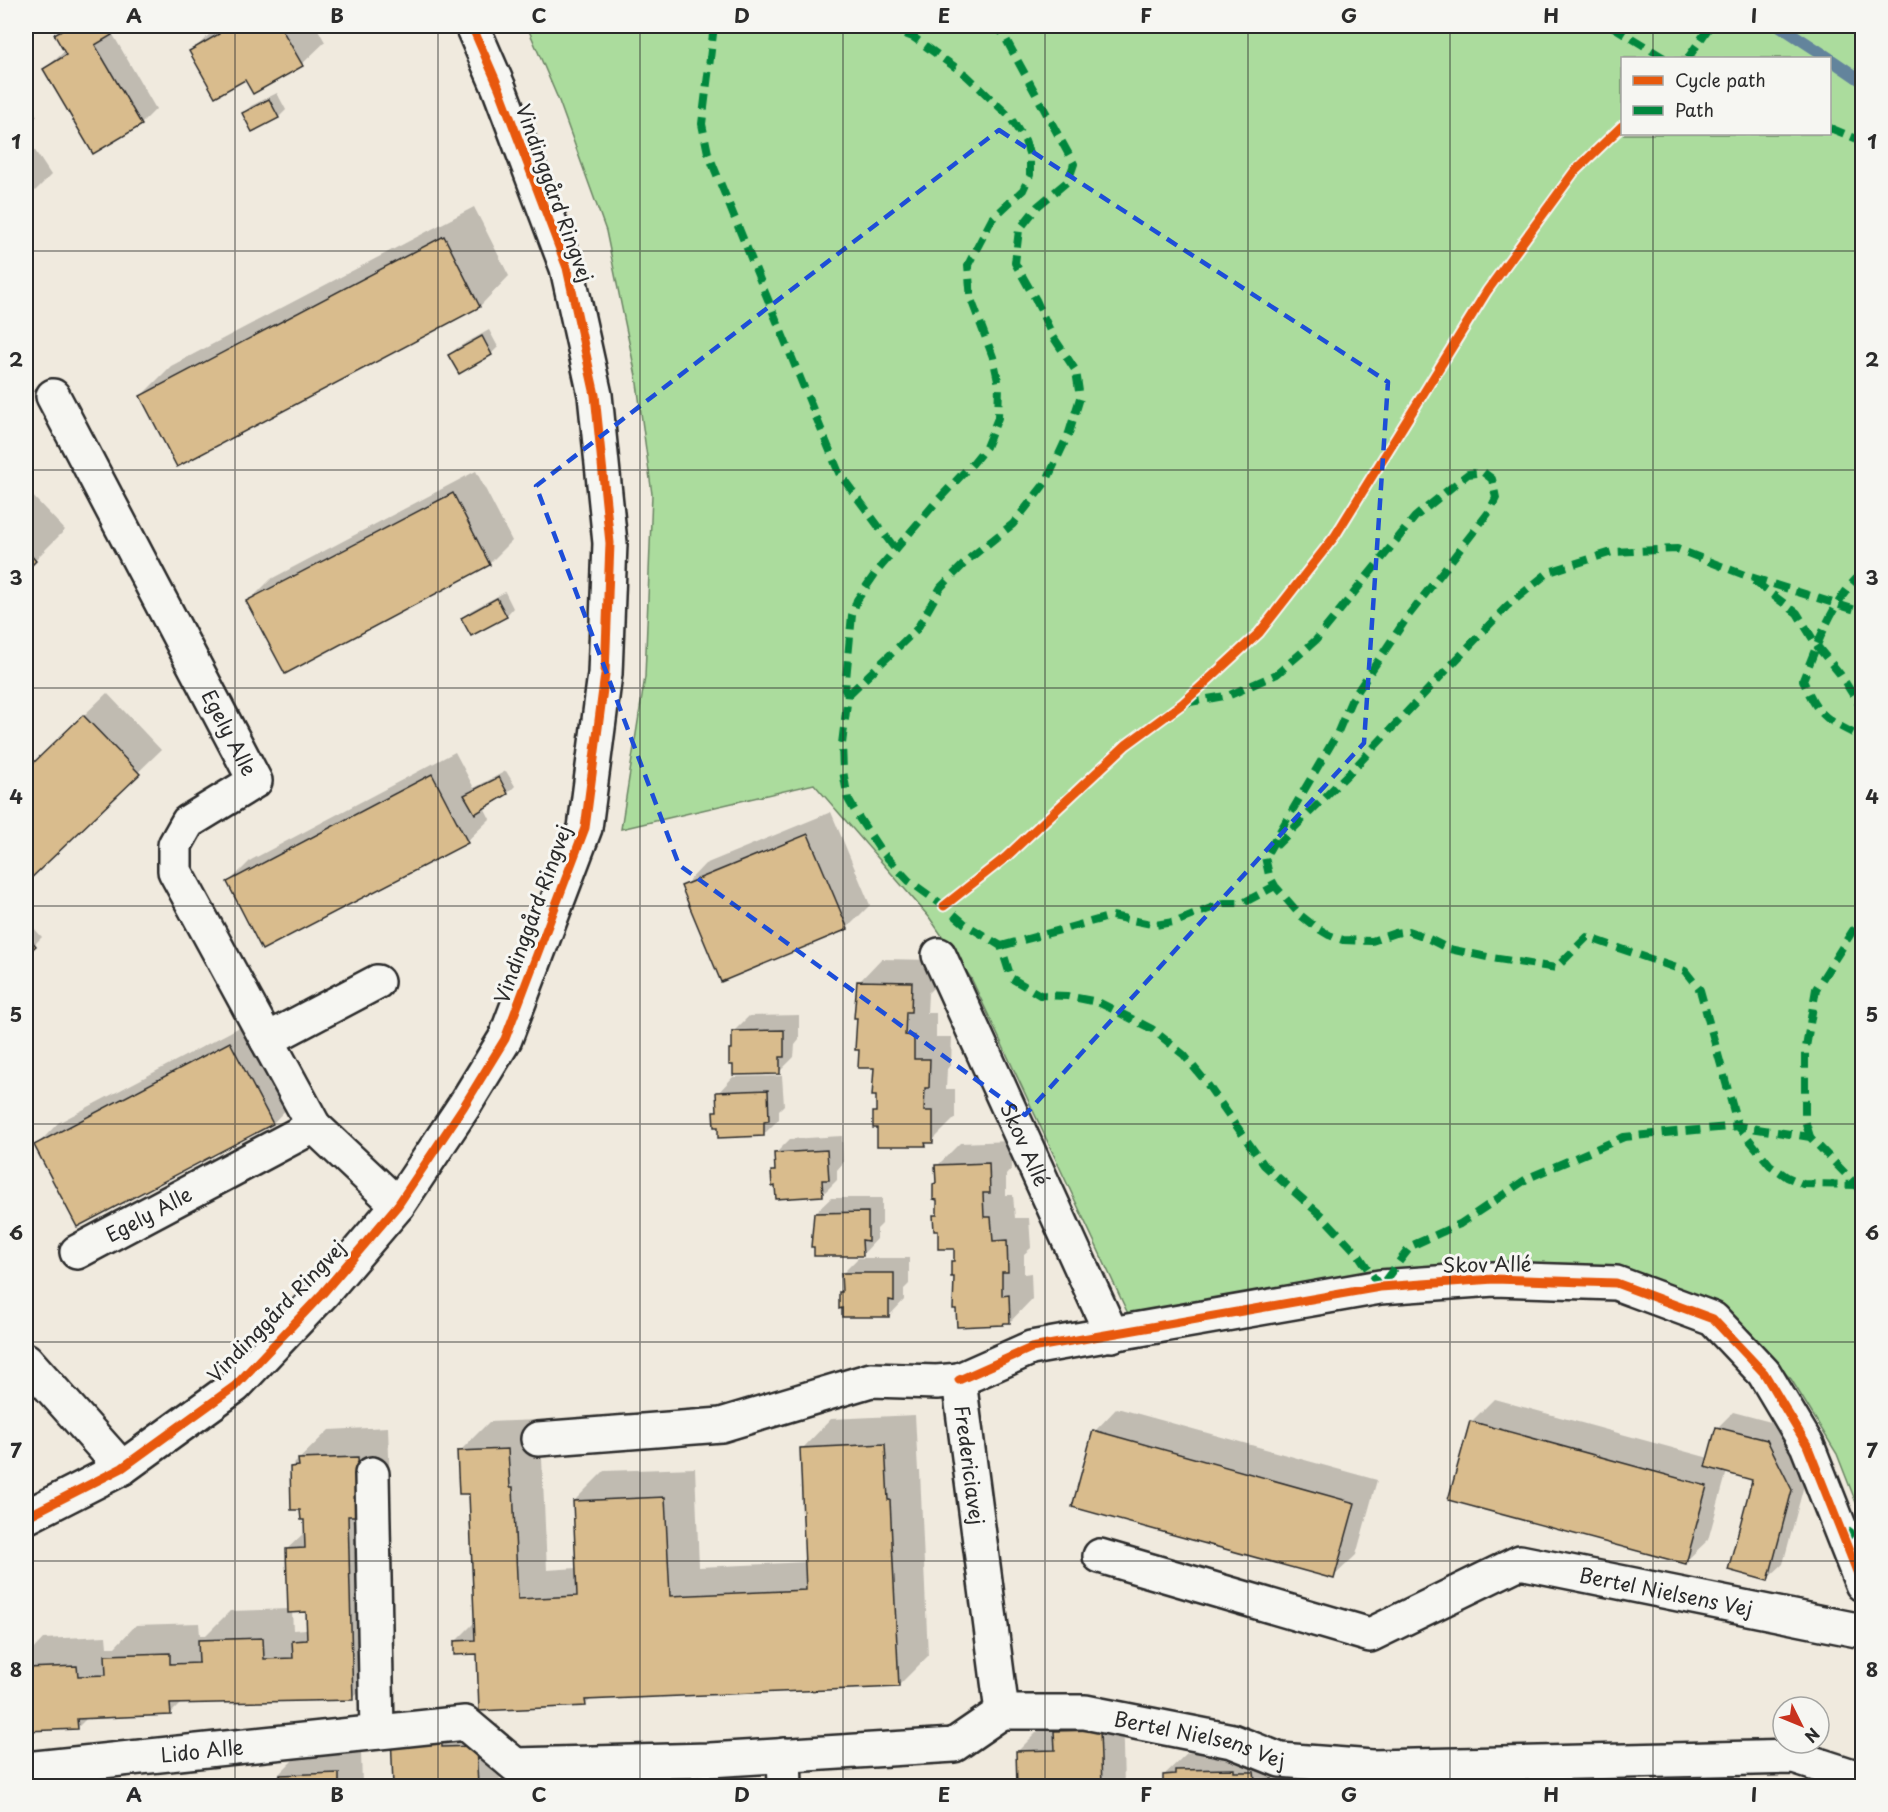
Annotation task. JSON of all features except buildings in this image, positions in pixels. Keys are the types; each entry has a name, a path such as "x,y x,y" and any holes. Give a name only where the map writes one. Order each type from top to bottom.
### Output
{"street":[{"name":"Vindinggård Ringvej","path":"26,1517 122,1468 235,1386 323,1293 398,1205 506,1039 585,828 605,674 610,543 595,395 567,268 499,88 472,26"},
{"name":"Egely Alle","path":"53,396 255,780 188,822 175,845 175,871 315,1126 398,1205"},
{"name":"Skov Allé","path":"939,955 1112,1335"},
{"path":"267,1040 377,982"},
{"name":"Egely Alle","path":"77,1252 315,1126"},
{"name":"Skov Allé","path":"959,1380 1031,1348 1380,1287 1494,1279 1616,1283 1713,1319 1764,1374 1807,1445 1863,1584"},
{"path":"26,1360 122,1468"},
{"name":"Fredericiavej","path":"538,1439 721,1425 871,1380 937,1382 959,1380 1002,1712"},
{"path":"372,1474 377,1732"},
{"name":"Bertel Nielsens Vej","path":"1100,1556 1370,1635 1520,1562 1863,1631"},
{"path":"711,1773 785,1771 954,1745 1002,1712"},
{"name":"Bertel Nielsens Vej","path":"1002,1712 1085,1712 1232,1741 1280,1760 1372,1767 1794,1757 1863,1779"},
{"name":"Lido Alle","path":"26,1769 465,1723 515,1765 711,1773"}],"highlighted area":[{"path":"999,130 1388,382 1364,743 1025,1115 679,865 536,486"}],"green space":[{"path":"527,26 1862,26 1862,1518 1837,1454 1791,1379 1716,1306 1592,1268 1130,1318 971,978 929,917 814,784 621,829 645,677 652,494 636,376 606,231 559,101"}],"waterway":[{"path":"1780,26 1827,57"},
{"path":"1831,60 1862,81"}],"marked path":[{"path":"714,26 702,124 708,153 839,473 896,550"},
{"path":"884,26 913,37 966,75 1010,117 1025,141 1030,156 1030,175 1023,190 992,219 968,265 971,299 993,357 999,385 998,418 986,447 877,571 857,600 852,615 845,690 848,695 842,744 843,771 848,799 881,851 909,881 965,924 1001,946 1011,978 1040,995 1067,996 1098,1002 1152,1029 1184,1055 1264,1165 1323,1217 1358,1254 1380,1287 1411,1246 1460,1224 1528,1178 1624,1137 1738,1126 1810,1137 1862,1191"},
{"path":"911,26 913,37"},
{"path":"848,695 917,629 941,587 970,558 1013,524 1046,482 1069,433 1080,398 1076,371 1052,335 1015,263 1019,230 1038,206 1068,181 1074,164 1002,32 992,26"},
{"path":"1612,26 1662,57"},
{"path":"1689,57 1710,26"},
{"path":"1831,128 1862,141"},
{"path":"1185,703 1230,695 1277,674 1316,640 1415,517 1468,474 1483,472 1492,479 1496,498 1489,512 1408,616 1351,701 1337,734 1265,857 1269,875 1275,886 1300,915 1329,935 1343,940 1372,941 1408,931 1449,949 1556,968 1587,937 1685,971 1700,990 1738,1126 1770,1165 1787,1177 1803,1184 1859,1185"},
{"path":"1276,846 1358,764 1507,606 1549,572 1612,552 1677,549 1747,576 1862,612"},
{"path":"1862,573 1851,584 1834,609 1803,680 1814,703 1825,716 1862,738"},
{"path":"1754,581 1797,613 1817,646 1840,674 1862,709"},
{"path":"1001,946 1112,916 1156,925 1178,921 1224,903 1243,903 1275,886"},
{"path":"1810,1137 1805,1120 1805,1053 1816,989 1862,916"},
{"path":"1844,1542 1862,1518"}],"cycle path":[{"path":"26,1517 122,1468 235,1386 323,1293 398,1205 464,1106 505,1039 585,828 605,674 610,543 595,395 567,268 499,88 472,26"},
{"path":"944,906 1006,857 1126,745 1182,704 1259,633 1335,536 1487,291 1574,172 1621,127"},
{"path":"959,1380 1031,1348 1380,1287 1494,1279 1616,1283 1713,1319 1764,1373 1807,1445 1862,1584"}]}
